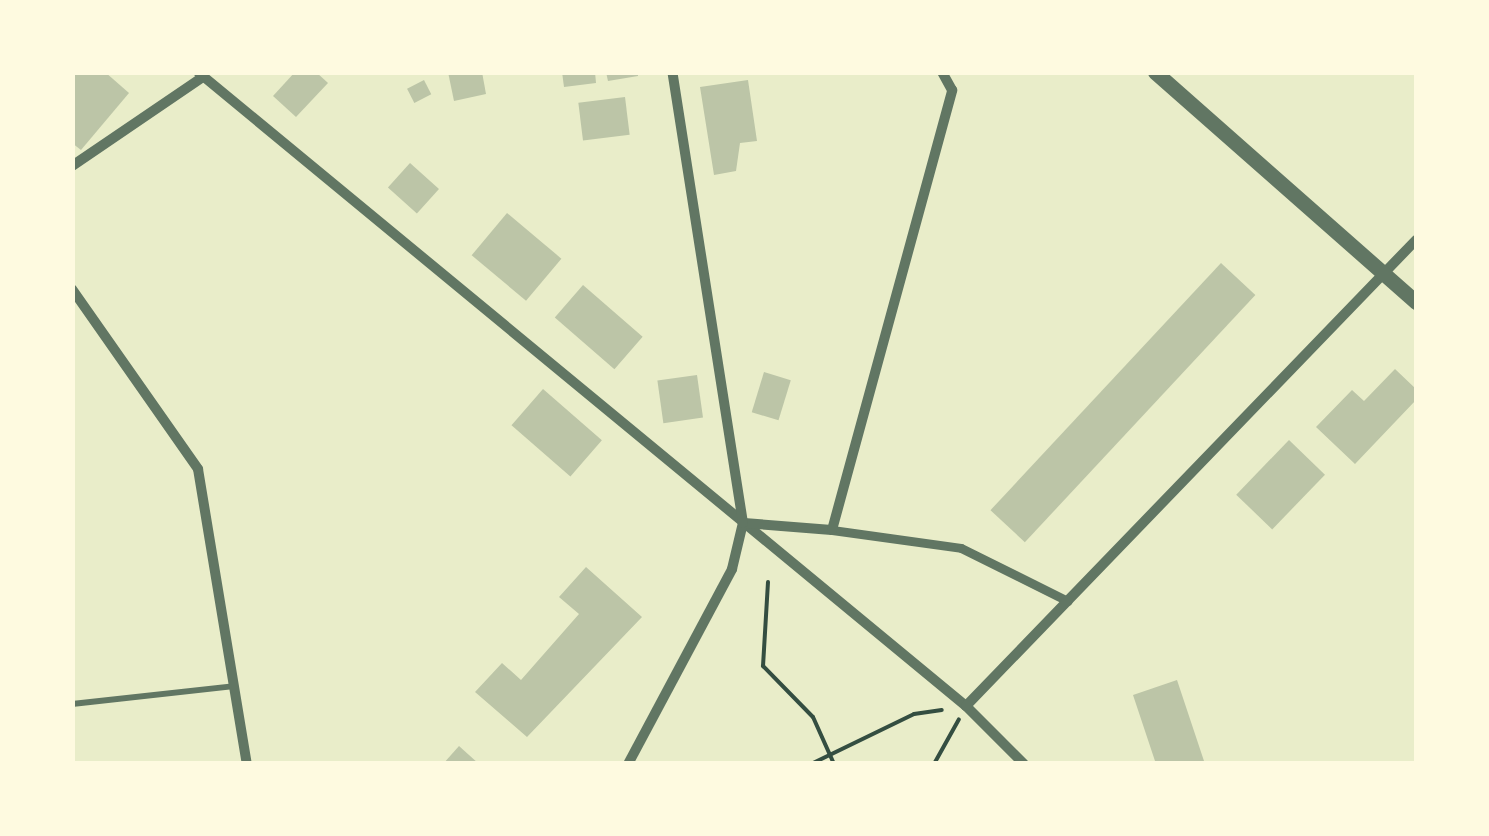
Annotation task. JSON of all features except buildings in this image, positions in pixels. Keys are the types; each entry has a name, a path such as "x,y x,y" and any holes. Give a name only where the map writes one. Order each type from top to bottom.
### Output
{"street":[{"path":"628,764 732,569 743,523 672,72"},
{"path":"832,530 952,90 942,72"},
{"path":"1155,72 1416,302"},
{"path":"72,166 200,75 966,706 1024,764"},
{"path":"966,706 1416,240"},
{"path":"72,289 198,469 247,764"},
{"path":"743,523 832,530 961,548 1068,601"}],"lane":[{"path":"72,704 234,686"}],"path":[{"path":"768,582 762,666 813,718 834,764"},
{"path":"811,764 914,714 966,706"},
{"path":"934,764 966,706"}]}
